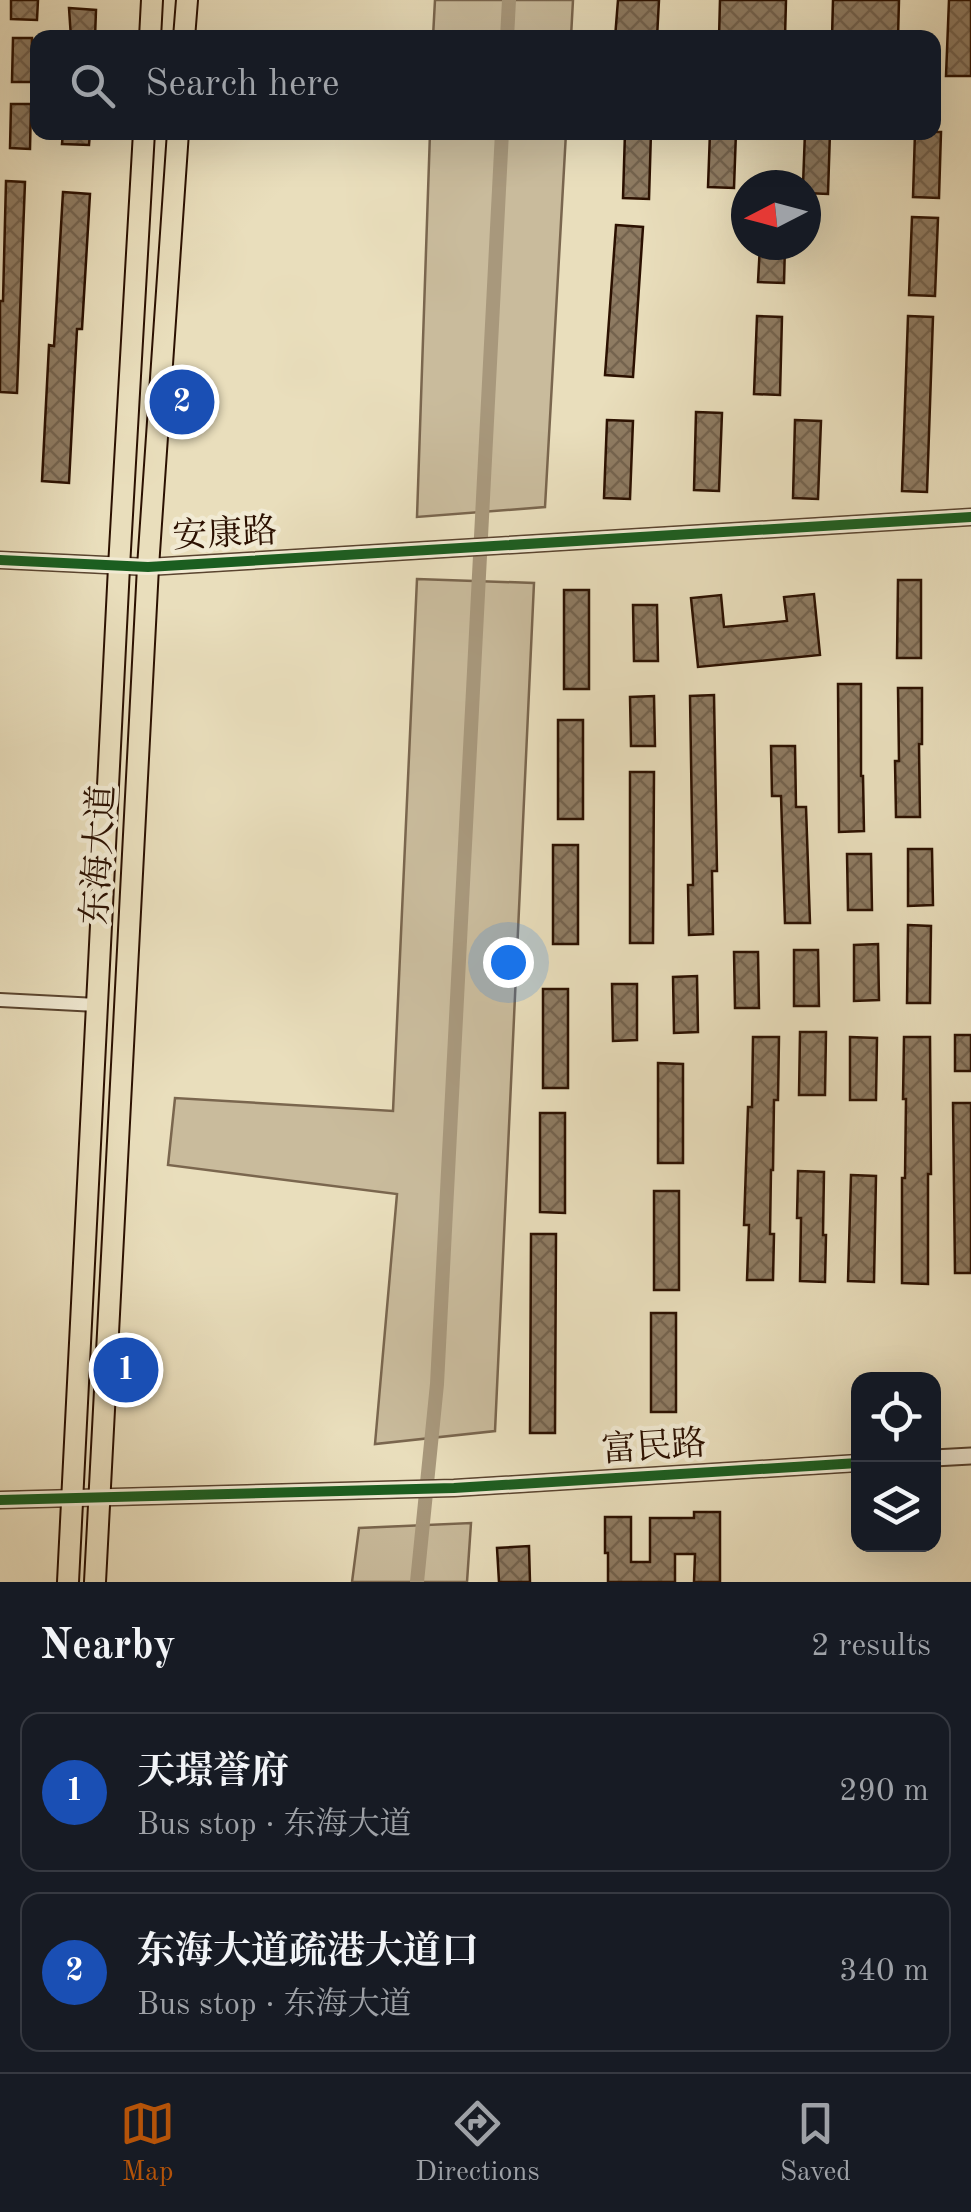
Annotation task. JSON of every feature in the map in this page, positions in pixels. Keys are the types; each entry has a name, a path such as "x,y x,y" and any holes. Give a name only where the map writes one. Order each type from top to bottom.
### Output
{"main road":[{"path":"150,30 152,0"},
{"path":"185,30 187,0"},
{"name":"东海大道","path":"68,1582 144,140"},
{"name":"东海大道","path":"95,1582 148,567 177,140"}],"street":[{"name":"安康路","path":"0,560 148,567 971,517"},
{"path":"0,1000 97,1005"},
{"path":"941,1458 971,1456"},
{"name":"富民路","path":"99,1496 454,1488 851,1463"},
{"path":"0,1500 99,1496"}],"shaded area":[{"path":"435,0 573,0 571,30 433,30"},
{"path":"430,140 566,140 545,507 417,517"},
{"path":"417,579 534,583 495,1431 375,1444 397,1194 168,1165 175,1098 393,1111"},
{"path":"471,1523 467,1582 352,1582 359,1528"}],"building":[{"path":"11,0 38,0 37,20 11,19"},
{"path":"618,0 659,0 657,30 616,30"},
{"path":"720,0 786,0 785,30 719,30"},
{"path":"833,0 899,0 898,30 832,30"},
{"path":"949,0 971,0 971,76 946,76"},
{"path":"69,8 96,10 95,30 70,30"},
{"path":"13,38 30,38 30,82 12,82"},
{"path":"11,104 30,104 30,149 10,148"},
{"path":"62,140 89,140 89,145 62,144"},
{"path":"625,140 651,140 649,199 623,198"},
{"path":"710,140 736,140 731,188 708,187"},
{"path":"805,140 830,140 828,194 821,194 821,170 804,170"},
{"path":"915,140 941,140 939,198 913,197"},
{"path":"6,181 25,182 17,393 0,392"},
{"path":"63,192 90,194 82,329 77,329 69,483 42,481"},
{"path":"912,217 938,218 935,296 909,295"},
{"path":"616,225 643,227 633,377 605,375"},
{"path":"759,260 785,260 784,283 758,282"},
{"path":"757,316 782,317 780,395 754,394"},
{"path":"908,316 933,317 927,492 902,491"},
{"path":"696,412 722,413 719,491 694,490"},
{"path":"607,420 633,421 630,499 604,498"},
{"path":"795,420 821,421 818,499 793,498"},
{"path":"898,580 921,580 921,658 897,658"},
{"path":"564,590 589,590 589,689 564,689"},
{"path":"814,594 820,655 698,667 691,598 721,595 724,627 787,621 784,597"},
{"path":"633,605 657,605 658,661 634,661"},
{"path":"838,684 861,684 864,831 839,832"},
{"path":"898,688 922,688 920,817 896,817"},
{"path":"714,695 717,871 712,871 713,934 689,935 688,885 693,885 690,696"},
{"path":"654,696 655,746 631,746 630,697"},
{"path":"558,720 583,720 583,819 558,819"},
{"path":"771,746 795,746 796,807 806,807 810,923 785,923 781,796 772,796"},
{"path":"630,772 654,772 653,943 630,943"},
{"path":"553,845 578,845 578,944 553,944"},
{"path":"908,849 932,849 933,905 908,906"},
{"path":"847,854 871,854 872,910 848,910"},
{"path":"908,925 931,926 930,1003 907,1003"},
{"path":"878,944 879,1000 854,1001 854,945"},
{"path":"794,950 818,950 819,1006 794,1006"},
{"path":"734,952 758,952 759,1008 735,1008"},
{"path":"697,976 698,1032 674,1033 673,977"},
{"path":"612,984 637,984 637,1040 613,1041"},
{"path":"543,989 568,989 568,1088 543,1088"},
{"path":"800,1032 826,1032 825,1095 799,1095"},
{"path":"955,1035 971,1035 971,1071 955,1071"},
{"path":"753,1037 779,1037 771,1170 773,1280 747,1280 749,1225 744,1225"},
{"path":"850,1037 877,1038 876,1100 850,1100"},
{"path":"904,1037 930,1037 928,1284 902,1283"},
{"path":"658,1063 683,1064 683,1163 658,1163"},
{"path":"953,1103 971,1103 971,1273 955,1273"},
{"path":"540,1113 565,1113 565,1213 540,1212"},
{"path":"798,1171 824,1172 825,1282 800,1281"},
{"path":"851,1175 876,1176 874,1282 848,1281"},
{"path":"654,1191 679,1191 679,1290 654,1290"},
{"path":"531,1234 556,1234 555,1433 530,1433"},
{"path":"651,1313 676,1313 676,1412 651,1412"},
{"path":"694,1512 720,1512 720,1582 694,1582 695,1554 675,1554 675,1582 608,1582 605,1517 631,1517 631,1562 650,1562 650,1518 694,1518"},
{"path":"529,1546 530,1582 499,1582 497,1548"}],"waterway":[{"path":"507,30 509,0"},
{"path":"417,1582 437,1384 502,140"}],"cycle path":[{"path":"0,560 148,567 971,517"},
{"path":"0,1500 454,1488 851,1463"}],"place":[{"name":"东海大道疏港大道口","path":"182,402"},
{"name":"天璟誉府","path":"126,1370"}]}
